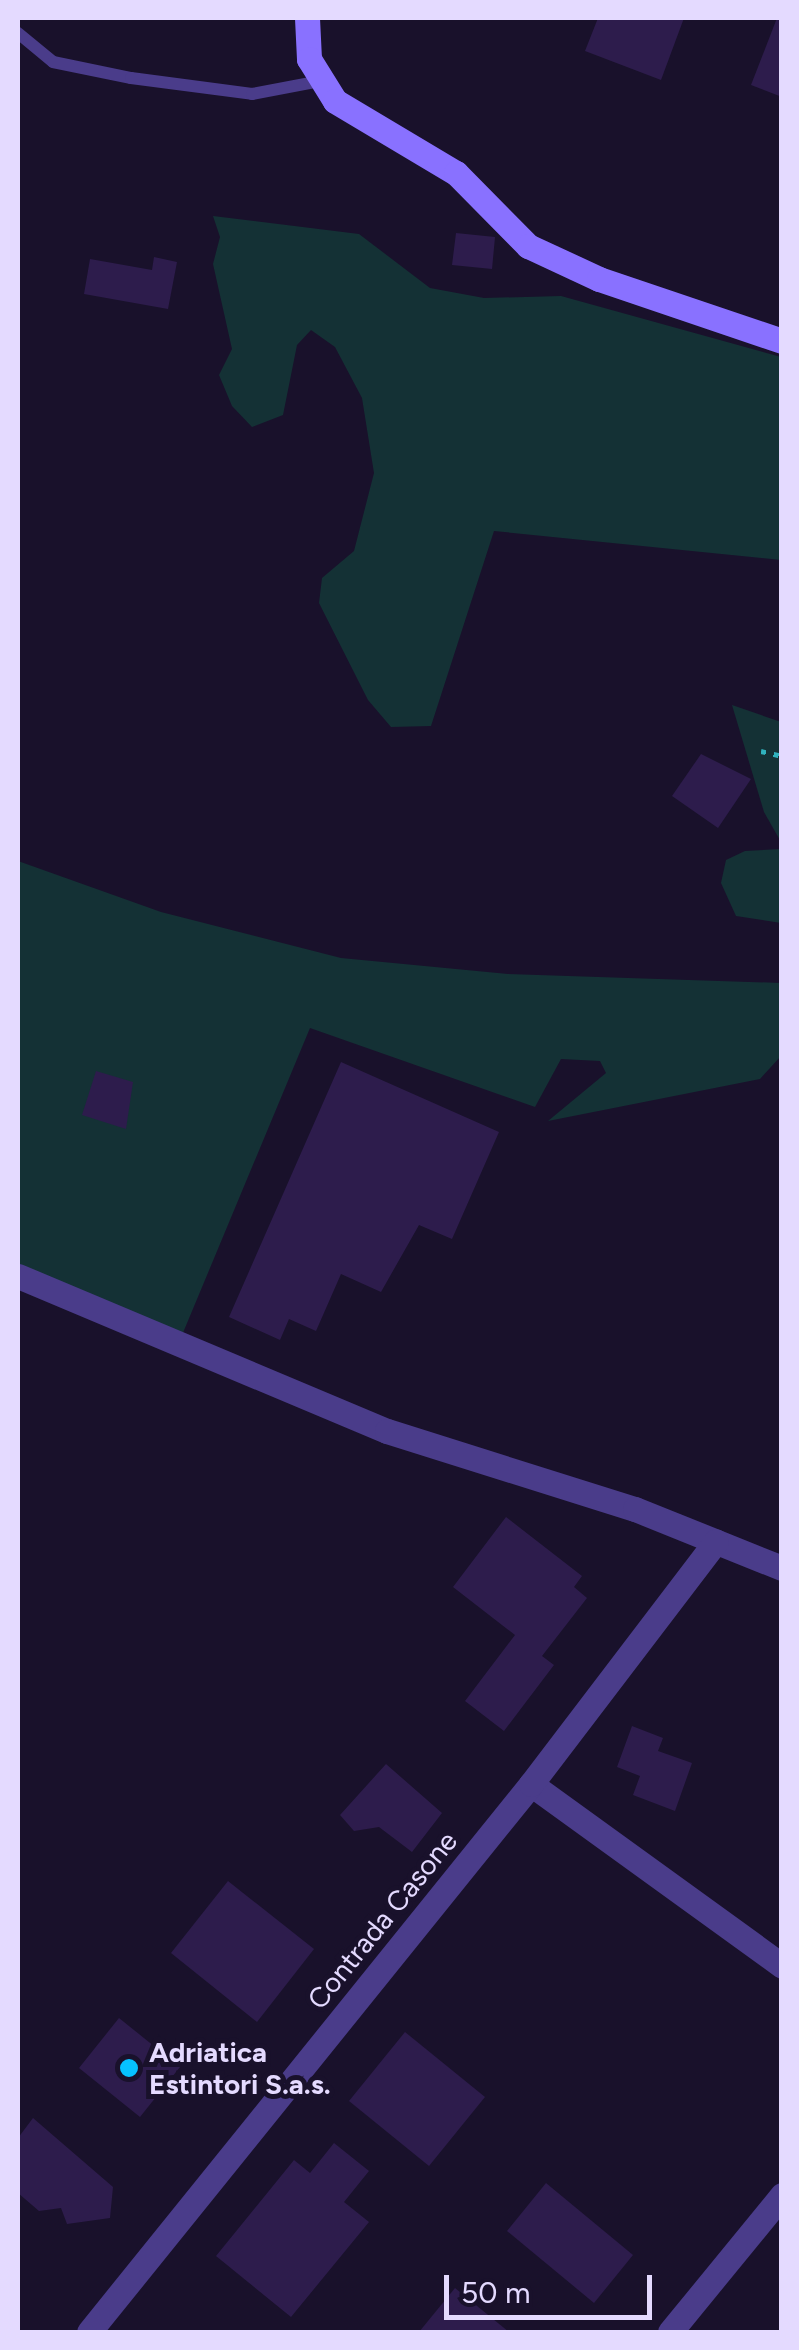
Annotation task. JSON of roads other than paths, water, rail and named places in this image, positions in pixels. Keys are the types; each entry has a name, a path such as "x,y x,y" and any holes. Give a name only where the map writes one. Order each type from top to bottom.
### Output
{"main road":[{"path":"307,18 310,59 320,81 354,116 456,173 528,246 556,262 782,341"}],"street":[{"path":"18,1276 387,1431 550,1480 782,1568"},
{"name":"Contrada Casone","path":"89,2332 531,1784 716,1541"},
{"path":"531,1784 782,1966"},
{"path":"670,2332 782,2195"}],"lane":[{"path":"18,34 53,62 131,78 252,94 320,81"}],"place":[{"name":"Adriatica Estintori S.a.s.","path":"129,2068"}]}
